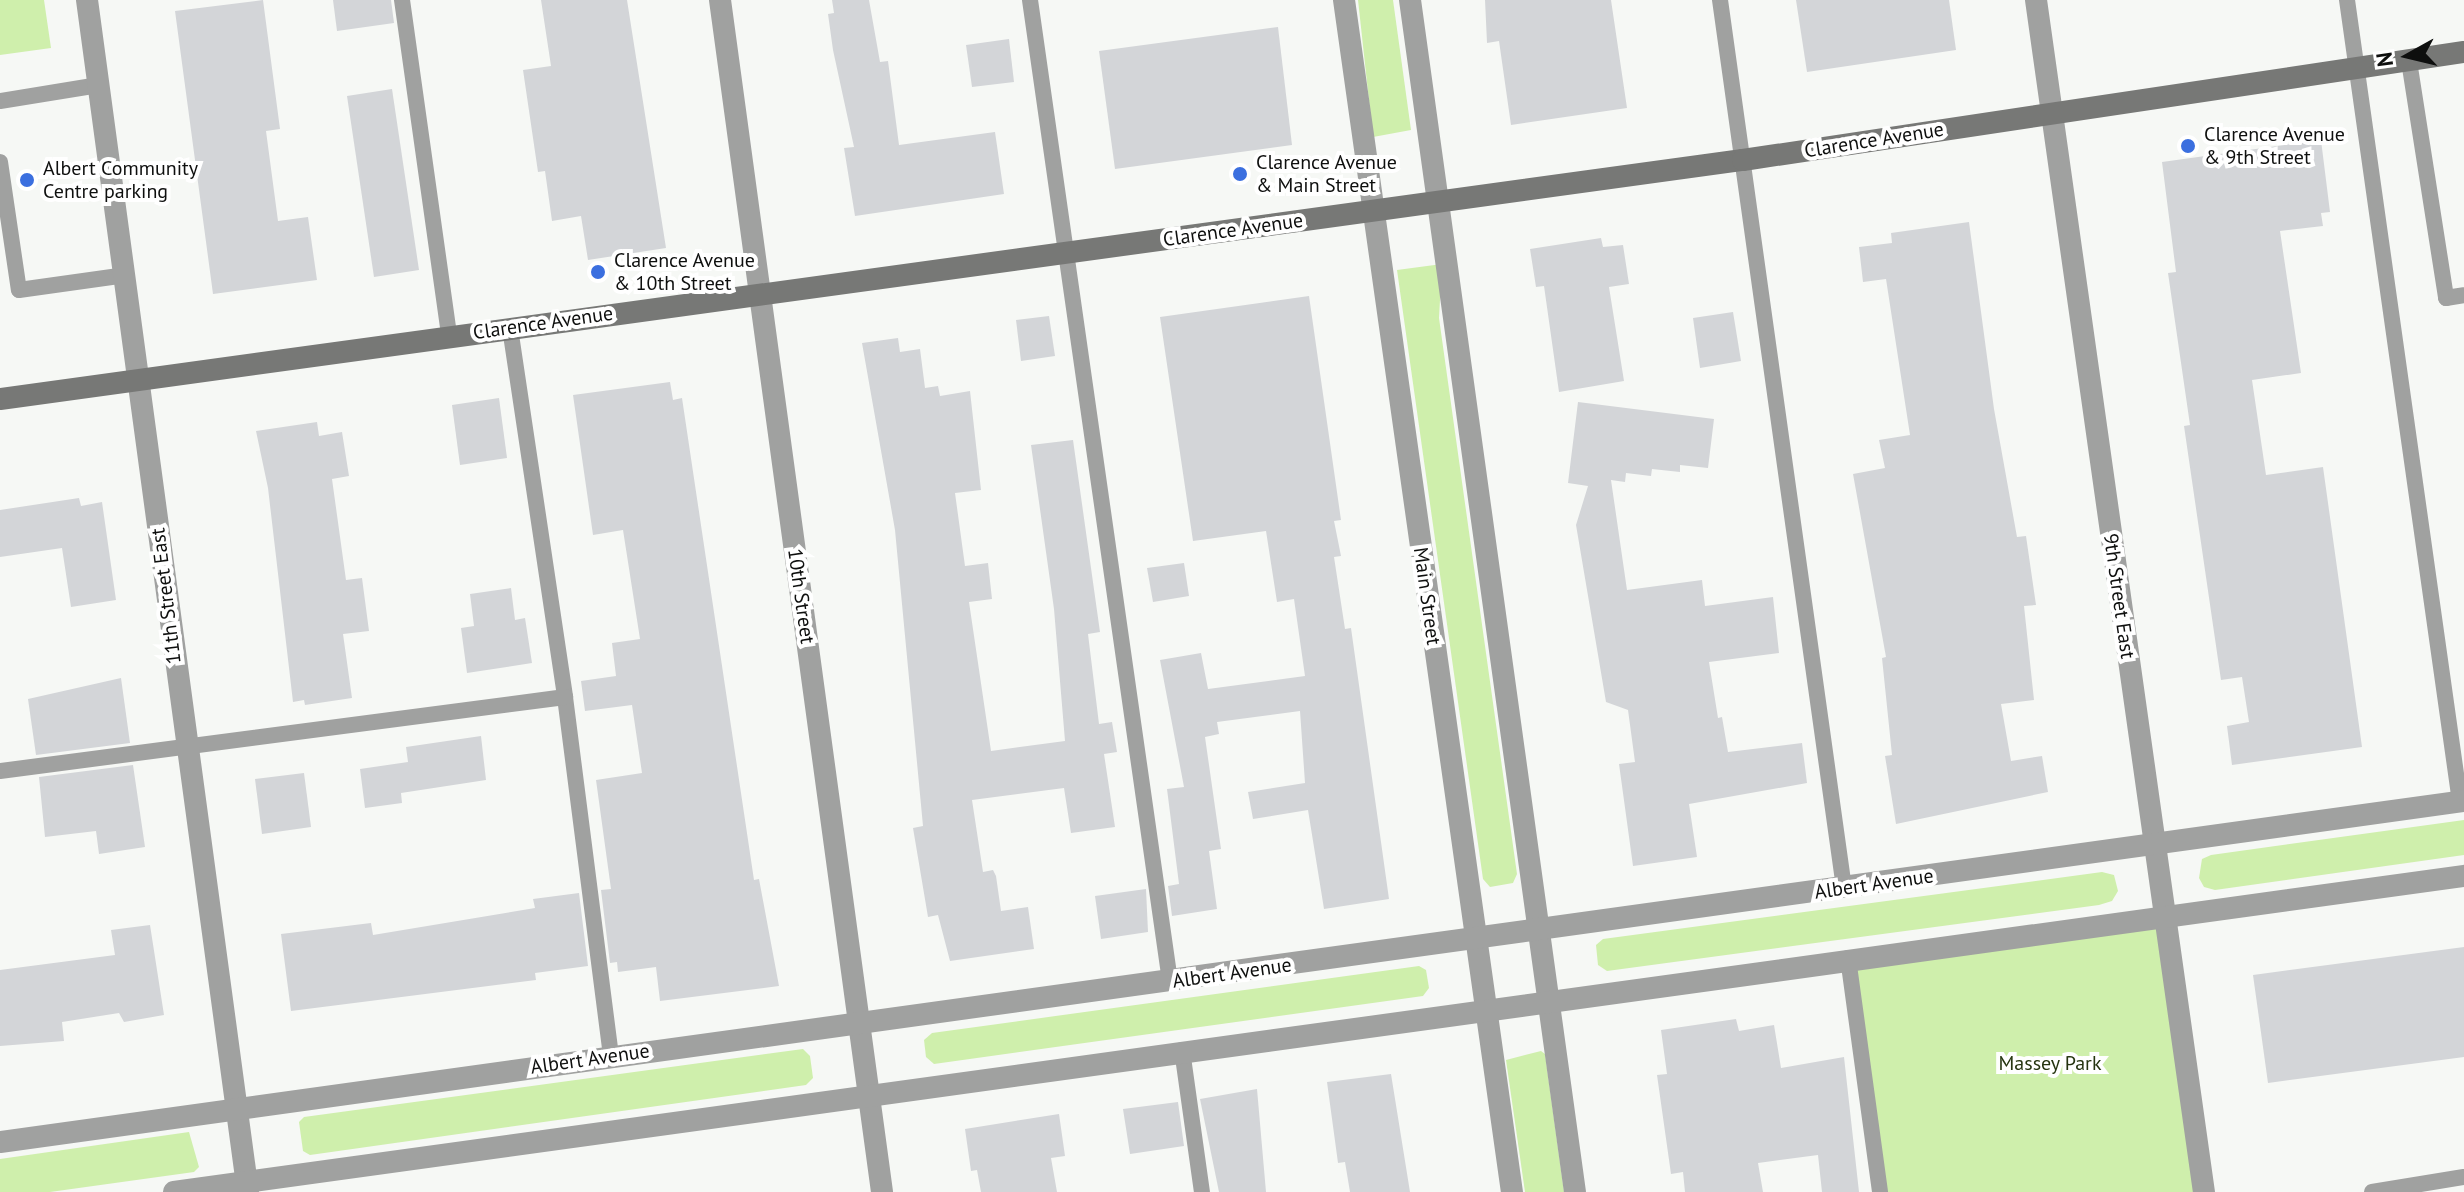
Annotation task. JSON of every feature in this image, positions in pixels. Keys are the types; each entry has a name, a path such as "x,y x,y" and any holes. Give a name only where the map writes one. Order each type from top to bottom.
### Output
{"main road":[{"name":"Clarence Avenue","path":"0,399 1743,160 2464,52"}],"street":[{"name":"11th Street East","path":"87,0 126,275 184,745 247,1187"},
{"name":"10th Street","path":"720,0 882,1192"},
{"name":"Main Street","path":"1344,0 1474,940 1487,1008 1512,1192"},
{"path":"1410,0 1575,1192"},
{"name":"9th Street East","path":"2036,0 2204,1192"},
{"name":"Albert Avenue","path":"0,1142 2462,801"},
{"path":"174,1192 247,1187 1182,1050 2464,876"}],"lane":[{"path":"402,0 449,336"},
{"path":"1030,0 1170,981"},
{"path":"1720,0 1844,888"},
{"path":"2347,0 2462,801"},
{"path":"2409,61 2446,298 2464,295"},
{"path":"0,101 99,85"},
{"path":"0,162 19,290 126,275"},
{"path":"510,328 565,697 611,1056"},
{"path":"0,771 565,697"},
{"path":"1848,958 1880,1192"},
{"path":"1182,1050 1202,1192"},
{"path":"2372,1192 2464,1177"}],"green space":[{"path":"0,0 44,0 51,48 0,55"},
{"path":"1358,0 1393,0 1411,130 1373,137"},
{"path":"1442,264 1439,318 1517,874 1513,883 1490,887 1483,879 1397,270"},
{"path":"2464,820 2464,855 2215,890 2204,887 2199,878 2202,859 2211,855"},
{"path":"2102,872 2114,875 2118,891 2112,901 2099,905 1607,971 1598,965 1596,945 1603,939"},
{"name":"Massey Park","path":"2163,918 2203,1192 1880,1192 1848,958"},
{"path":"1419,966 1426,970 1429,988 1423,996 934,1064 926,1057 924,1040 932,1033"},
{"path":"803,1049 810,1056 813,1078 806,1085 310,1155 303,1151 299,1122 304,1117"},
{"path":"1541,1051 1545,1054 1564,1192 1525,1192 1506,1060"},
{"path":"189,1132 199,1167 194,1172 50,1192 0,1192 0,1159"}],"building":[{"path":"263,0 280,129 266,131 278,221 308,217 317,280 213,294 175,11"},
{"path":"333,0 391,0 394,23 337,31"},
{"path":"541,0 627,0 666,248 588,260 581,216 552,221 545,171 538,172 523,70 551,66"},
{"path":"832,0 869,0 880,62 888,61 899,145 995,132 1004,194 855,216 844,148 854,147 833,50 828,14 834,13"},
{"path":"1485,0 1611,0 1627,108 1511,125 1499,41 1487,43"},
{"path":"1796,0 1949,0 1956,50 1807,72"},
{"path":"1278,27 1292,145 1115,169 1099,51"},
{"path":"1009,39 1014,82 972,87 966,45"},
{"path":"392,89 419,270 374,277 347,96"},
{"path":"2321,140 2330,212 2321,213 2323,226 2280,231 2301,373 2252,380 2266,475 2323,467 2362,747 2232,765 2227,726 2249,722 2242,677 2221,680 2184,426 2190,425 2168,273 2176,272 2162,162"},
{"path":"1969,222 1994,409 2017,537 2026,536 2036,605 2024,606 2034,700 2001,704 2011,761 2042,756 2048,792 1896,824 1885,756 1892,755 1882,658 1886,657 1853,474 1885,468 1879,440 1910,435 1886,279 1863,282 1859,247 1892,243 1891,233"},
{"path":"1601,238 1603,247 1623,245 1629,284 1609,287 1624,381 1559,392 1544,286 1536,287 1530,249"},
{"path":"1309,296 1341,520 1334,521 1341,556 1334,557 1345,629 1351,628 1389,899 1324,909 1308,810 1253,819 1248,792 1305,783 1300,711 1217,722 1219,734 1205,737 1221,849 1209,851 1217,909 1172,916 1168,886 1179,884 1167,789 1184,787 1160,660 1201,653 1208,689 1305,676 1294,599 1277,602 1266,531 1193,541 1160,317"},
{"path":"1733,312 1741,361 1700,368 1693,318"},
{"path":"1049,316 1055,356 1021,361 1016,320"},
{"path":"898,338 900,352 920,349 925,388 938,386 940,396 970,391 981,490 955,493 965,566 988,563 992,599 969,602 991,751 1065,741 1054,609 1031,445 1073,440 1100,632 1088,634 1099,724 1112,722 1117,752 1104,754 1115,827 1071,833 1064,788 972,800 983,872 993,870 996,876 1001,911 1028,907 1034,949 950,961 938,915 928,917 913,828 923,826 895,530 862,343"},
{"path":"670,382 673,400 682,398 754,880 759,879 779,986 660,1001 656,967 618,972 617,962 610,963 601,890 611,889 596,780 642,773 632,705 585,711 581,681 616,676 612,643 640,639 623,530 593,535 573,395"},
{"path":"499,398 507,458 460,465 452,405"},
{"path":"1578,402 1714,419 1708,468 1680,465 1680,472 1652,469 1651,476 1626,473 1625,482 1611,480 1627,590 1702,580 1705,606 1773,597 1779,653 1709,662 1718,718 1722,717 1728,752 1802,743 1807,783 1689,804 1697,857 1633,866 1619,764 1635,762 1628,710 1606,702 1576,525 1588,486 1568,483"},
{"path":"317,422 319,436 342,432 349,476 332,479 346,580 362,578 369,631 343,634 352,698 305,705 304,700 293,702 268,488 256,431"},
{"path":"79,498 81,506 102,502 116,600 71,607 62,548 0,557 0,510"},
{"path":"1184,563 1189,596 1153,602 1147,568"},
{"path":"511,588 515,620 525,618 532,663 467,673 461,628 474,626 470,594"},
{"path":"121,678 130,743 36,755 28,699"},
{"path":"481,736 486,780 401,793 402,803 365,808 360,769 408,762 406,747"},
{"path":"133,765 145,847 99,854 96,831 45,837 39,777"},
{"path":"304,773 311,827 262,834 255,779"},
{"path":"1146,889 1148,932 1101,939 1095,896"},
{"path":"579,893 588,966 535,973 536,980 291,1011 281,934 371,923 373,935 535,908 533,899"},
{"path":"150,925 164,1015 124,1022 119,1013 62,1022 64,1041 0,1046 0,970 115,955 111,930"},
{"path":"2464,947 2464,1057 2268,1083 2253,975"},
{"path":"1736,1019 1739,1031 1774,1025 1781,1068 1844,1057 1859,1192 1822,1192 1818,1155 1758,1163 1763,1192 1685,1192 1683,1172 1671,1174 1657,1075 1667,1074 1661,1030"},
{"path":"1391,1074 1410,1192 1350,1192 1345,1162 1338,1163 1327,1082"},
{"path":"1257,1089 1266,1192 1219,1192 1200,1099"},
{"path":"1178,1102 1184,1146 1130,1154 1123,1109"},
{"path":"1059,1114 1065,1156 1051,1158 1057,1192 981,1192 977,1170 971,1171 965,1129"}],"place":[{"name":"Clarence Avenue & 9th Street","path":"2188,146"},
{"name":"Clarence Avenue & Main Street","path":"1240,174"},
{"name":"Albert Community Centre parking","path":"27,180"},
{"name":"Clarence Avenue & 10th Street","path":"598,272"}]}
